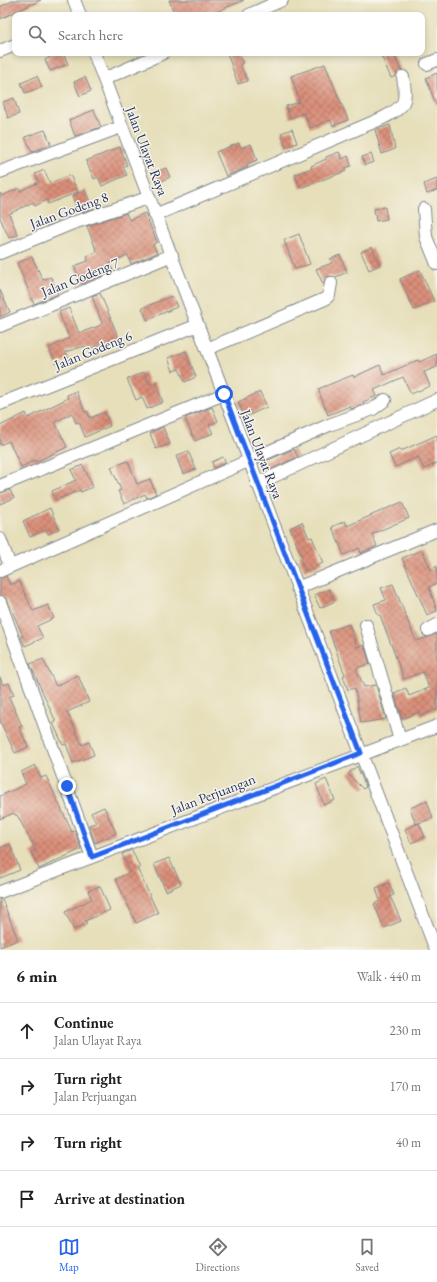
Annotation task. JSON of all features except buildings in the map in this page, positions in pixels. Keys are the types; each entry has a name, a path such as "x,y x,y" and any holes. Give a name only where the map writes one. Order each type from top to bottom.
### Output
{"street":[{"path":"74,0 79,12"},
{"path":"256,12 282,0"},
{"path":"0,51 12,46"},
{"name":"Jalan Ulayat Raya","path":"95,56 257,484 436,950"},
{"path":"104,79 156,56"},
{"path":"155,215 383,118 398,110 406,98 403,76"},
{"path":"0,172 121,127"},
{"name":"Jalan Godeng 8","path":"0,253 73,223 148,198"},
{"path":"424,209 424,232 437,264"},
{"name":"Jalan Godeng 7","path":"0,326 172,256"},
{"path":"207,349 325,299 328,295 331,284"},
{"name":"Jalan Godeng 6","path":"0,404 198,325"},
{"path":"0,486 224,394"},
{"path":"0,539 5,568 249,462 330,425 374,409 384,400"},
{"path":"257,484 437,400"},
{"path":"297,588 437,530"},
{"path":"0,602 92,857"},
{"path":"366,625 400,740"},
{"name":"Jalan Perjuangan","path":"0,892 361,753 437,726"}],"route":[{"path":"67,786 92,857 361,753 224,394"}]}
